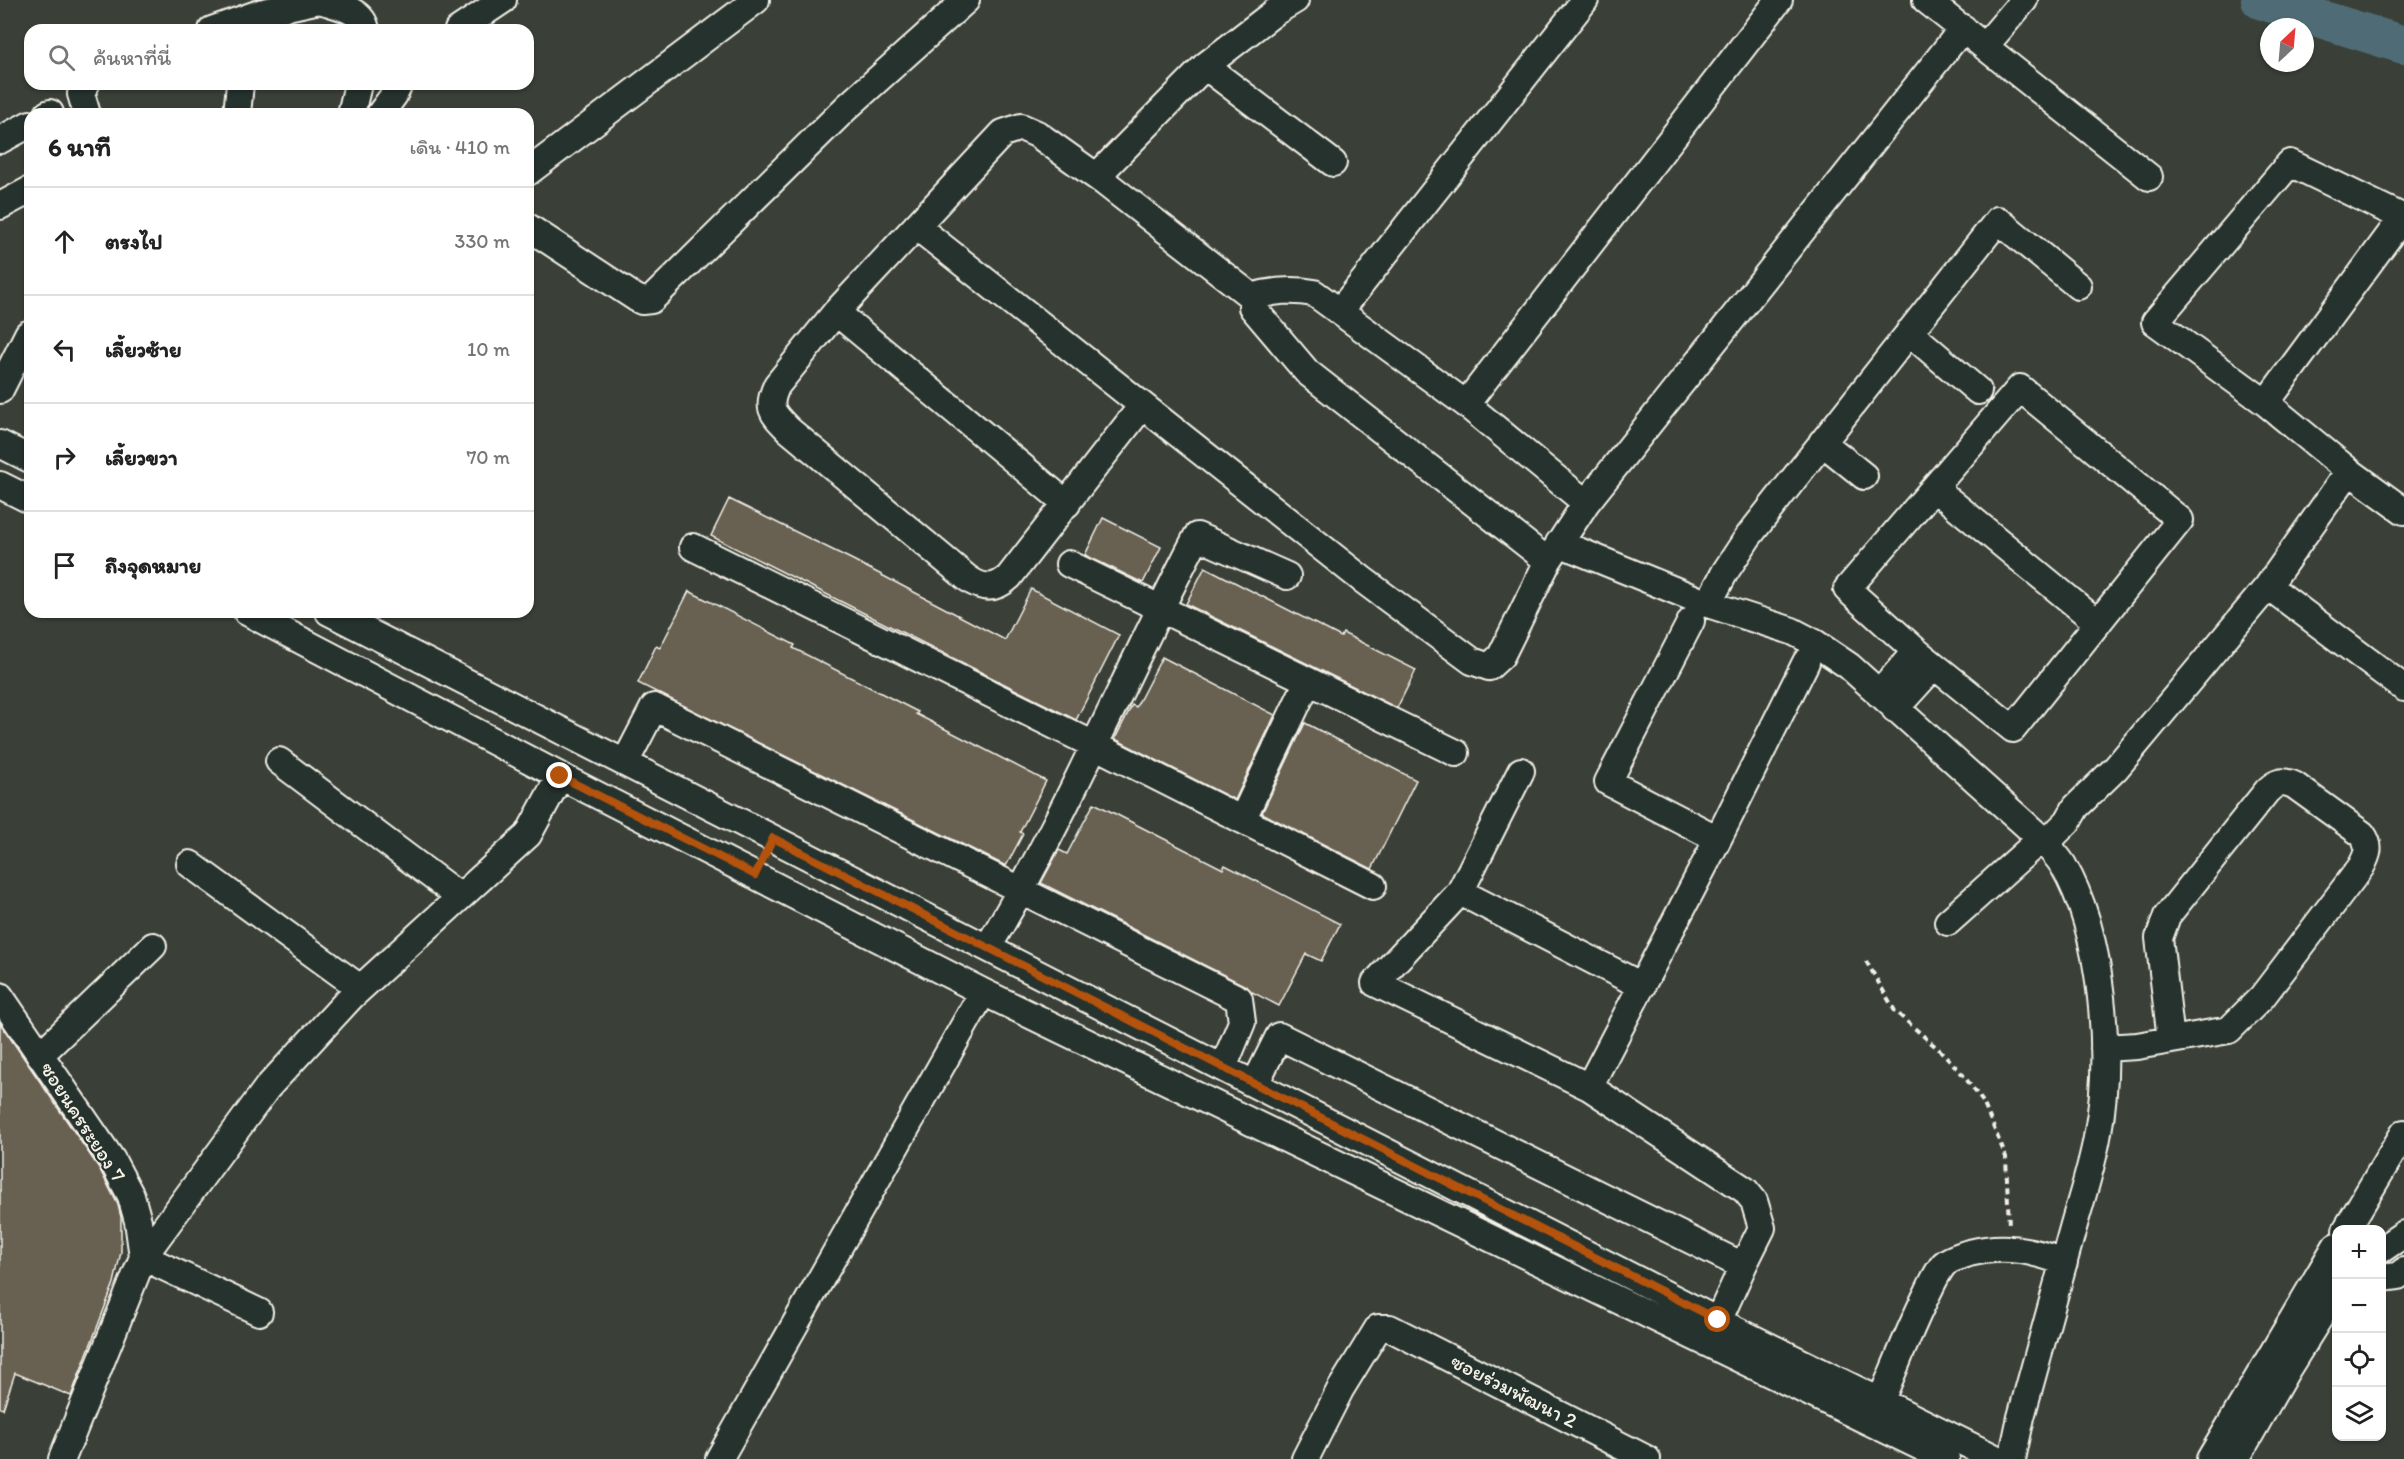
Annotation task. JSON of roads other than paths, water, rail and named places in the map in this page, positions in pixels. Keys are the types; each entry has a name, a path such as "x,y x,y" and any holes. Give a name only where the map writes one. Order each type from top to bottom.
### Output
{"street":[{"path":"229,24 260,13 320,0 355,12 365,24"},
{"path":"467,24 503,0"},
{"path":"534,167 756,0"},
{"path":"534,231 636,298 642,301 651,300 846,108 966,0"},
{"path":"1097,177 1205,66 1275,12 1295,0"},
{"path":"1340,311 1585,0"},
{"path":"1466,404 1779,0"},
{"path":"1926,0 2149,177"},
{"path":"1985,46 2024,0"},
{"path":"916,226 1363,580 1480,666 1489,667 1496,663 1566,532 1963,28"},
{"path":"1205,66 1333,163"},
{"path":"83,90 81,94 85,108"},
{"path":"238,108 239,90"},
{"path":"352,108 357,90"},
{"path":"0,140 24,127"},
{"path":"1142,406 1067,504 1003,582 989,588 967,578 789,430 771,409 771,398 777,385 836,312 1003,133 1014,128 1021,127 1037,134 1097,177 1252,297"},
{"path":"2266,403 2403,217 2290,163 2155,322 2266,403 2349,471 2404,512"},
{"path":"0,206 24,192"},
{"path":"1718,839 1608,782 1699,612 1725,572 1748,537 1998,220 2078,286"},
{"path":"1252,297 1294,290 1314,293 1466,404 1566,532"},
{"path":"1252,297 1252,307 1307,372 1629,572 1699,612 1764,620 1792,631 1815,643 1849,666 2041,839 2062,865 2078,897 2091,935 2102,1011 2104,1048 2098,1132 2021,1417 2012,1459"},
{"path":"836,312 1067,504"},
{"path":"1909,332 1978,391"},
{"path":"0,390 24,342"},
{"path":"2020,388 2180,520 2013,729 1925,658 1847,589 1934,488 2020,388"},
{"path":"1822,442 1864,476"},
{"path":"0,444 24,456"},
{"path":"1948,922 2041,839 2068,821 2076,807 2116,768 2268,586 2349,471"},
{"path":"0,485 24,497"},
{"path":"1934,488 2098,623"},
{"path":"988,946 1022,890 1197,536 1287,576"},
{"path":"693,547 1095,745 1372,886"},
{"path":"1069,564 1456,753"},
{"path":"2268,586 2404,688"},
{"path":"257,618 560,776 983,992 1946,1459"},
{"path":"341,618 1718,1320 1996,1459"},
{"path":"1887,702 1925,658"},
{"path":"1589,1087 1718,839 1806,662"},
{"path":"1242,820 1308,681"},
{"path":"625,763 654,707 1239,999 1242,1022 1223,1068"},
{"path":"279,761 460,897"},
{"path":"1521,771 1460,892 1375,983 1589,1087 1745,1190 1754,1201 1758,1216 1747,1221 1718,1320"},
{"path":"62,1459 142,1257 267,1088 360,988 528,835 560,776"},
{"path":"2104,1048 2171,1040 2229,1030 2262,997 2366,858 2367,841 2362,834 2294,785 2281,782 2274,784 2267,791 2167,916 2159,938 2171,1040"},
{"path":"755,875 773,838"},
{"path":"190,864 360,988"},
{"path":"1460,892 1642,986"},
{"path":"40,1055 153,946"},
{"path":"718,1459 983,992"},
{"name":"ซอยนครระยอง 7","path":"0,996 112,1160 131,1196 138,1221 142,1257"},
{"path":"1256,1084 1279,1036 1736,1262"},
{"path":"2349,1225 2404,1133"},
{"path":"2386,1246 2404,1234"},
{"path":"1880,1402 1921,1306 1945,1263 1955,1257 1976,1251 2010,1248 2040,1253 2064,1262"},
{"path":"2210,1459 2332,1254"},
{"path":"142,1257 259,1312"},
{"path":"2386,1278 2398,1276 2404,1271"},
{"path":"2236,1459 2286,1371 2332,1299"},
{"name":"ซอยร่วมพัฒนา 2","path":"1305,1459 1340,1390 1378,1328 1390,1328 1647,1459"}],"waterway":[{"path":"2260,0 2404,45"}]}
